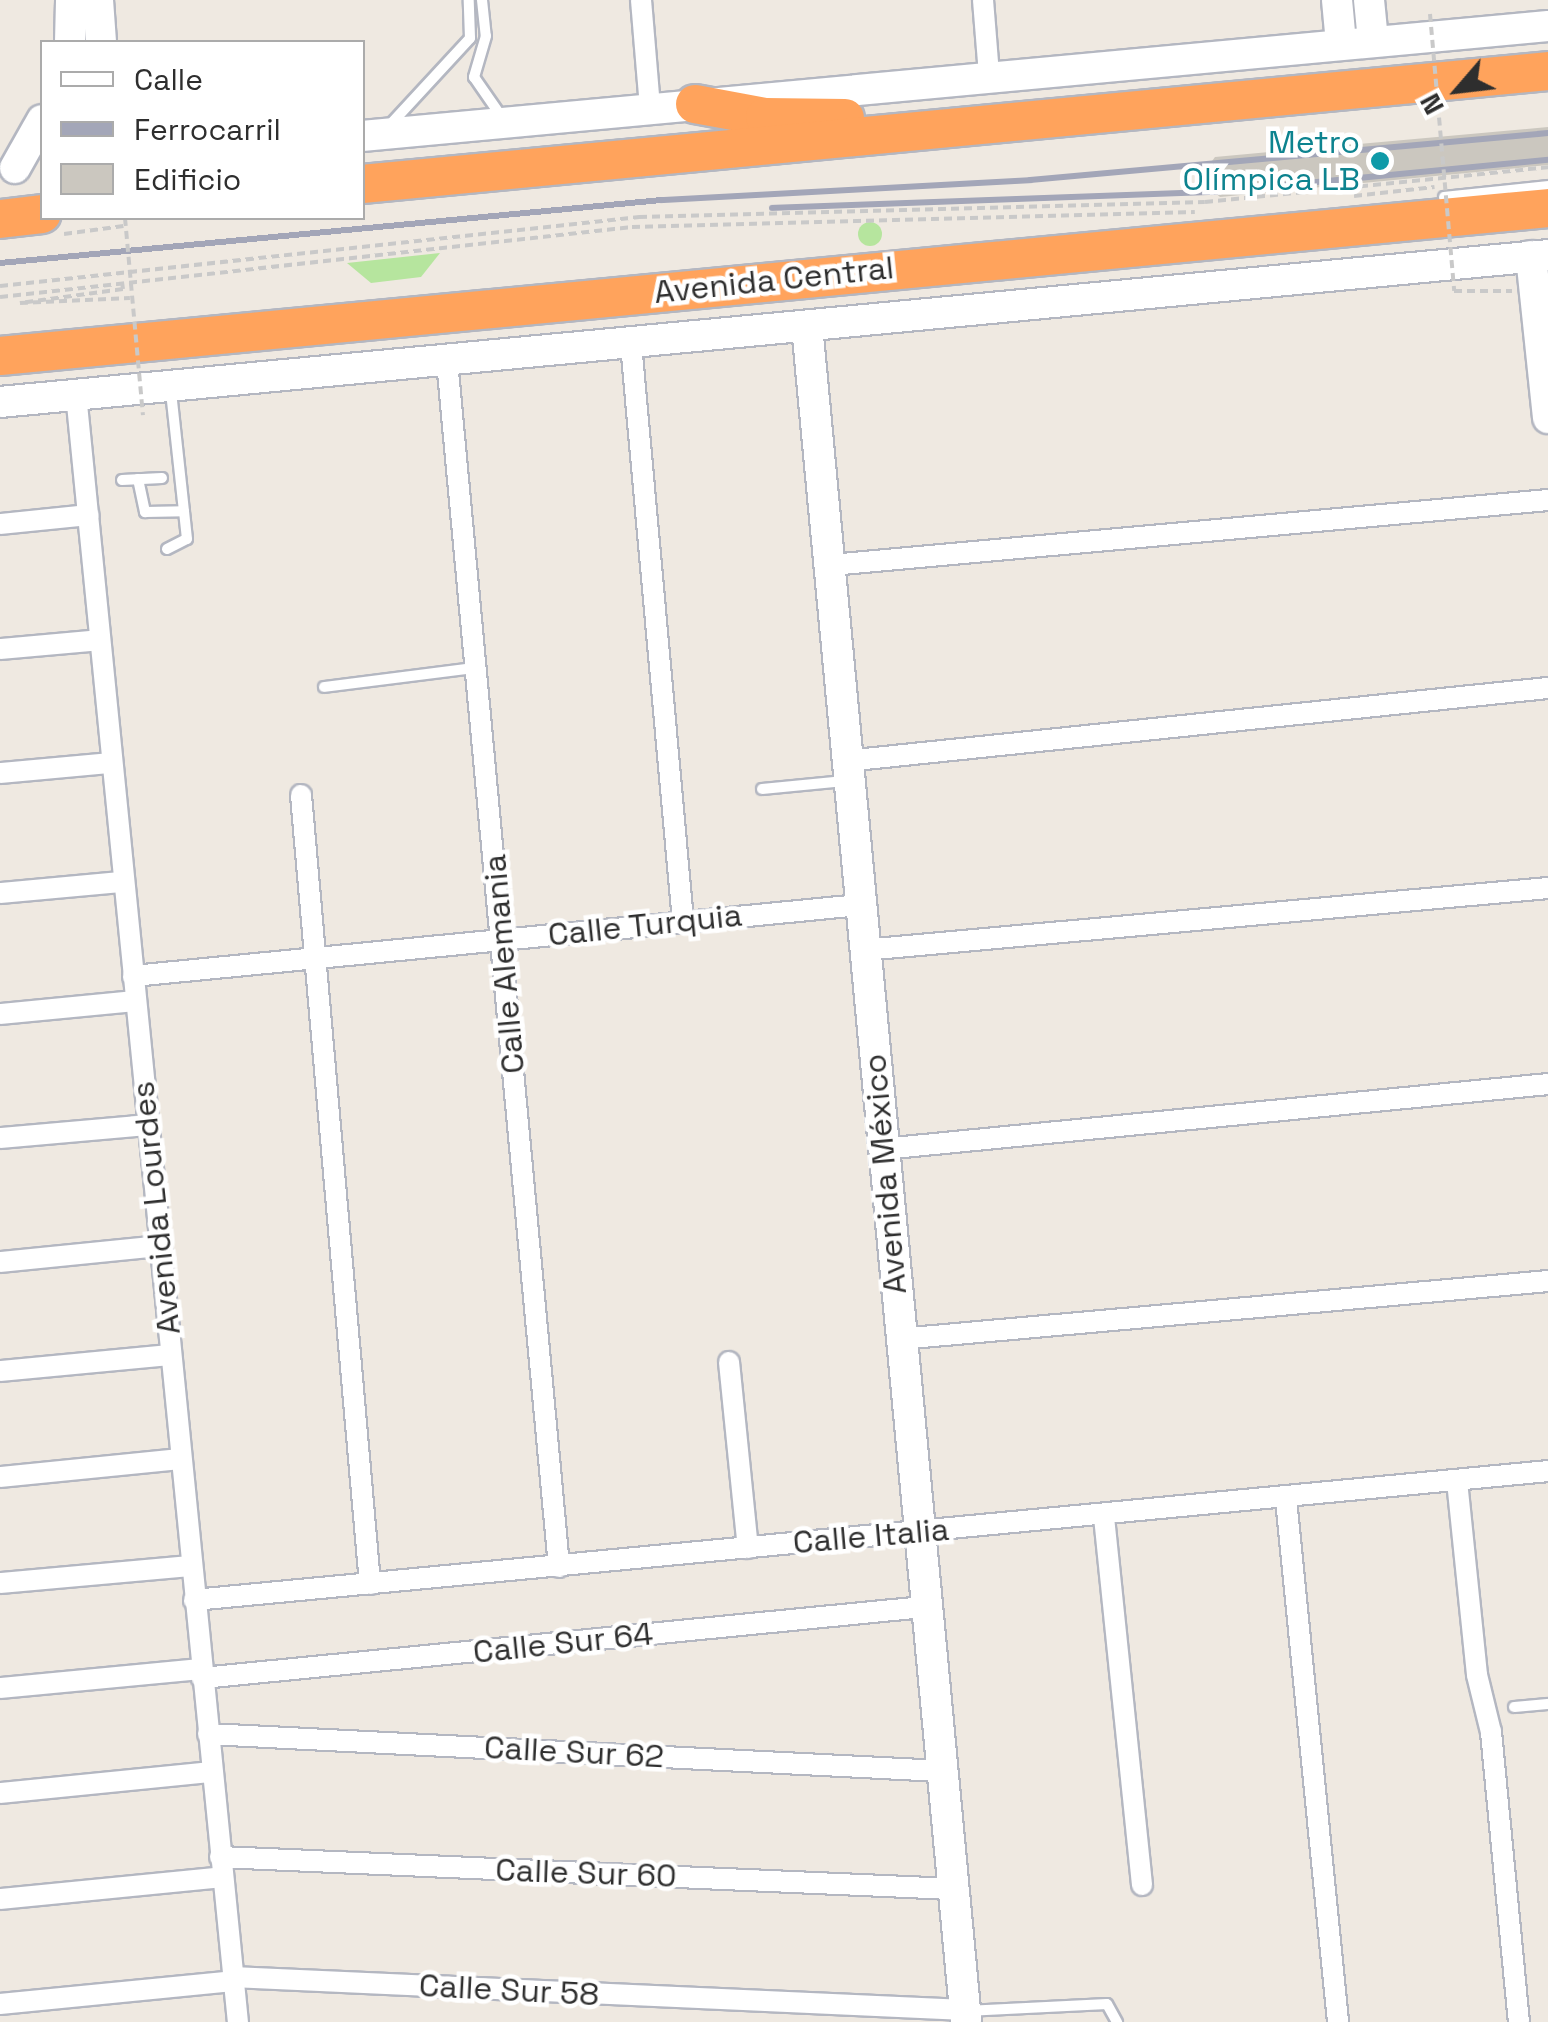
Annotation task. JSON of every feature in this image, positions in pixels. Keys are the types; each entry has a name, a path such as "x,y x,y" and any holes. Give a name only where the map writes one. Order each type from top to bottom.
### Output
{"highway":[{"path":"365,184 1548,72"},
{"path":"695,104 765,116 952,128"},
{"name":"Avenida Central","path":"4,354 1548,208"},
{"path":"0,218 40,214"}],"main road":[{"path":"70,40 71,0"},
{"path":"98,0 101,40"},
{"path":"1337,0 1340,43"},
{"path":"1369,0 1373,40"},
{"path":"373,135 1548,26"},
{"path":"19,168 40,124"},
{"path":"1540,256 1548,418"},
{"name":"Avenida Central","path":"0,402 1540,256"},
{"name":"Avenida México","path":"807,326 965,2016"}],"street":[{"path":"641,0 650,107"},
{"path":"983,0 989,76"},
{"path":"632,344 683,921"},
{"name":"Calle Alemania","path":"447,361 558,1567"},
{"name":"Avenida Lourdes","path":"76,394 238,2022"},
{"path":"831,565 1548,500"},
{"path":"0,524 88,514"},
{"path":"0,649 100,640"},
{"path":"847,771 1548,688"},
{"path":"0,773 110,763"},
{"path":"301,794 370,1584"},
{"path":"0,893 122,882"},
{"path":"864,950 1548,888"},
{"name":"Calle Turquia","path":"133,976 860,905"},
{"path":"0,1014 135,1001"},
{"path":"883,1149 1548,1084"},
{"path":"0,1138 148,1125"},
{"path":"0,1262 161,1246"},
{"path":"900,1339 1548,1281"},
{"path":"0,1371 170,1355"},
{"path":"729,1362 748,1548"},
{"path":"0,1477 180,1459"},
{"name":"Calle Italia","path":"194,1600 1104,1517 1548,1471"},
{"path":"1457,1482 1476,1674 1492,1732 1518,2022"},
{"path":"1286,1499 1338,2022"},
{"path":"1104,1517 1142,1885"},
{"path":"0,1583 192,1566"},
{"name":"Calle Sur 64","path":"0,1688 201,1674 924,1607"},
{"name":"Calle Sur 62","path":"208,1734 940,1771"},
{"path":"0,1793 212,1772"},
{"name":"Calle Sur 60","path":"0,1899 221,1867 952,1889"},
{"name":"Calle Sur 58","path":"0,2004 233,1979 965,2016"}],"lane":[{"path":"373,135 470,38 469,0"},
{"path":"482,0 486,36 474,77 505,121"},
{"path":"1444,196 1548,186"},
{"path":"167,549 186,542 170,386"},
{"path":"122,480 162,478"},
{"path":"138,479 145,512 184,511"},
{"path":"324,687 475,668"},
{"path":"762,789 847,771"},
{"path":"1514,1707 1548,1704"},
{"path":"965,2016 1107,2004 1117,2022"}],"path":[{"path":"1430,14 1454,291 1514,291"},
{"path":"0,286 639,217 1205,202 1548,168"},
{"path":"0,296 122,282 164,283 632,227 1206,212 1548,175"},
{"path":"125,220 143,415"},
{"path":"122,282 122,290 20,299 130,298 130,259 123,226"}],"green space":[{"path":"870,222 882,234 870,246 858,234"},
{"path":"440,253 421,277 371,283 347,263"}],"building":[{"name":"Metro Olímpica LB","path":"1548,127 1548,165 1220,197 1199,179 1215,157"}],"railway":[{"path":"0,263 662,200 1030,180 1548,133"},
{"path":"772,208 1213,192 1548,160"}],"place":[{"name":"Metro Olímpica LB","path":"1380,161"}]}
